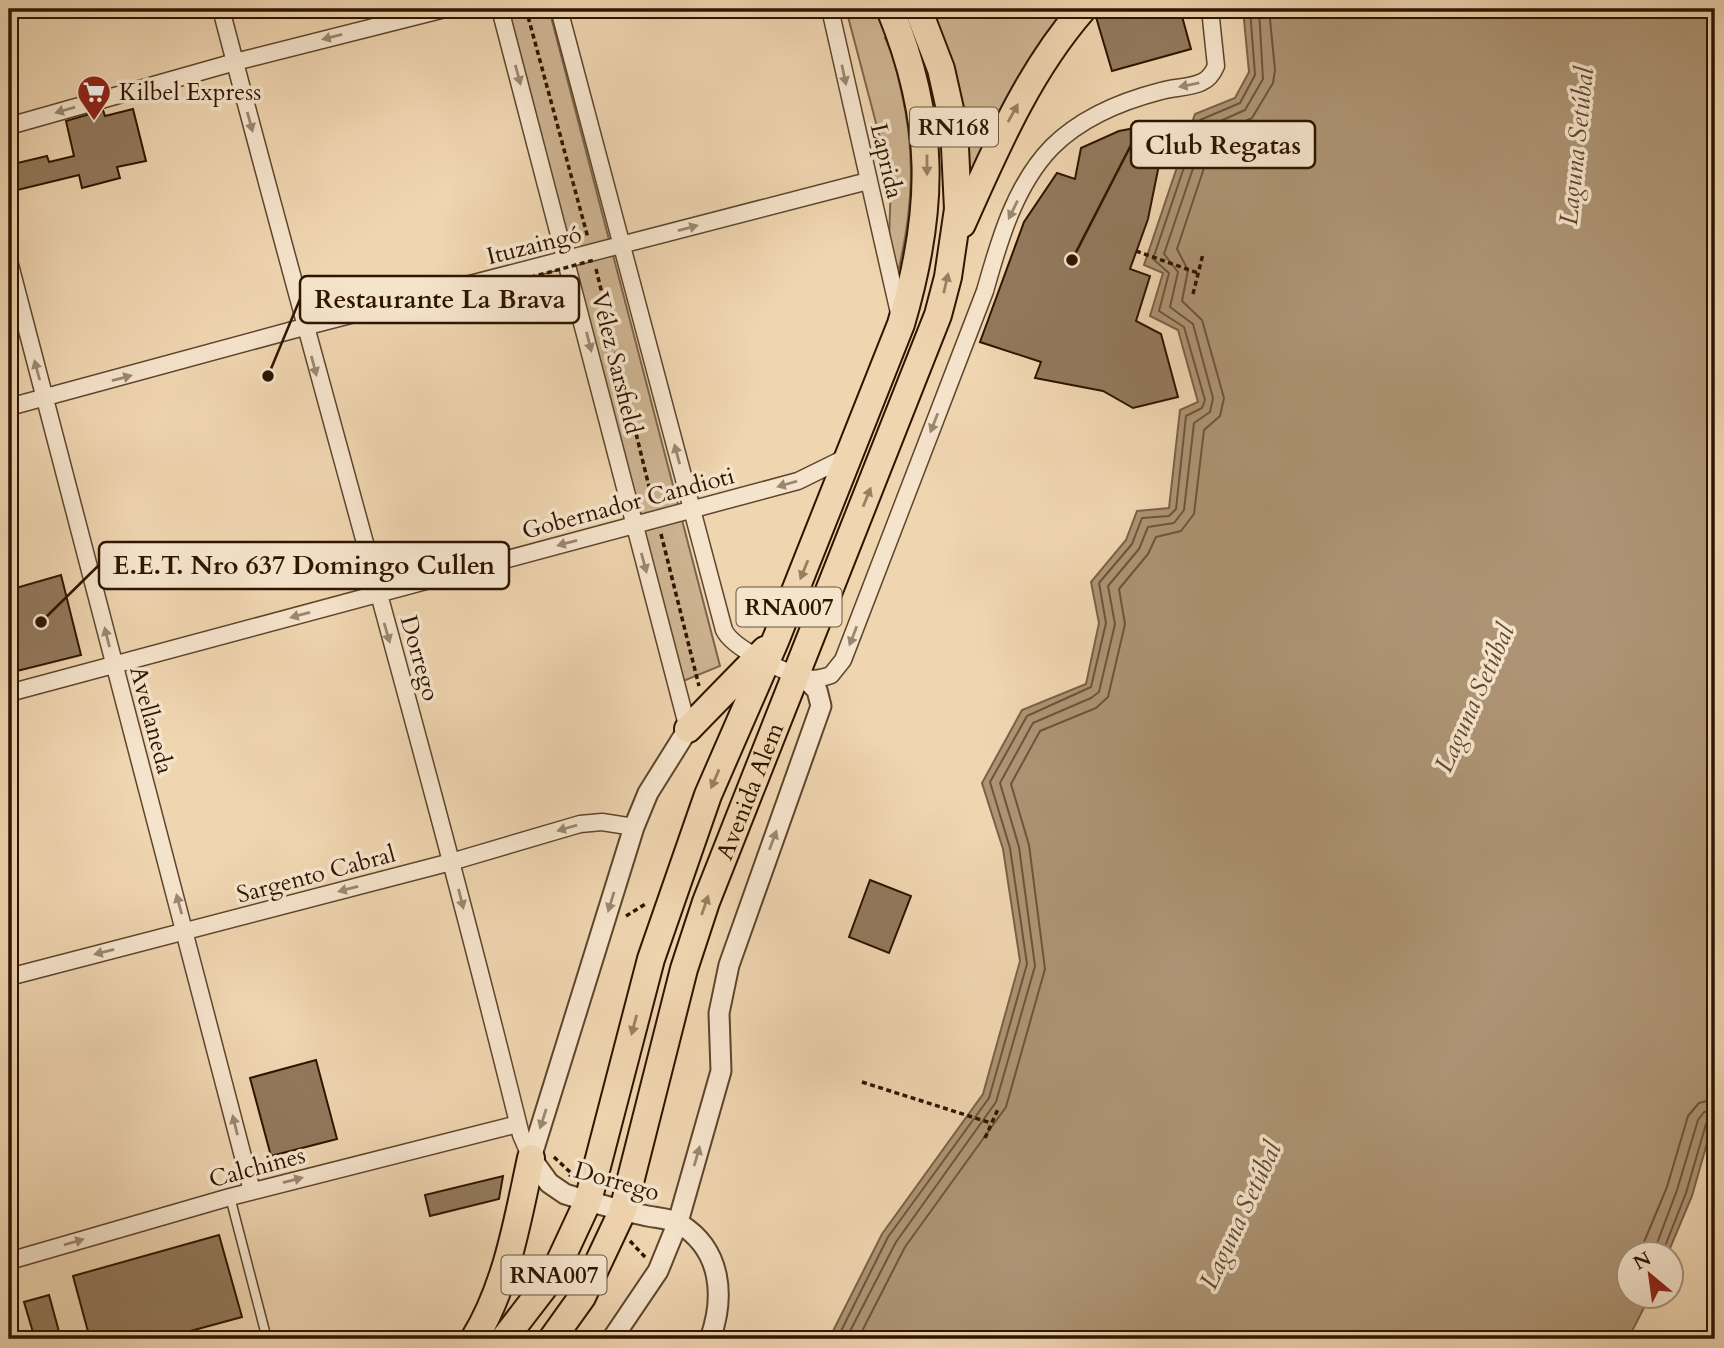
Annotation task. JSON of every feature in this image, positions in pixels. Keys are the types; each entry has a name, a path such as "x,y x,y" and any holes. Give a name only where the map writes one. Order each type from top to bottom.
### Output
{"highway":[{"path":"954,241 1000,137 1027,89 1083,9"},
{"name":"RN168","path":"907,15 941,69 954,127 958,188 954,241"},
{"name":"RNA007","path":"901,324 921,248 927,162 923,116 907,15"},
{"name":"Avenida Alem","path":"552,1339 582,1297 623,1210 684,970 705,902 800,676 938,315 954,241"},
{"name":"Avenida Alem","path":"504,1339 554,1274 588,1201 651,959 708,795 901,324"},
{"path":"688,729 766,654"},
{"path":"474,1339 496,1293 517,1222 531,1158"}],"street":[{"name":"Dorrego","path":"221,9 376,594 452,862 518,1124 531,1158 557,1190 588,1201 678,1222"},
{"path":"9,126 235,62 445,9"},
{"name":"Vélez Sarsfield","path":"500,9 568,260 688,729"},
{"name":"Vélez Sarsfield","path":"559,9 727,637 766,654"},
{"name":"Laprida","path":"830,9 901,324"},
{"path":"800,676 831,675 844,660 985,291 1003,231 1040,161 1053,146 1107,110 1163,90 1203,82 1212,75 1216,66 1210,9"},
{"name":"Ituzaingó","path":"9,407 304,327 568,260 593,257 867,181"},
{"name":"Avellaneda","path":"9,261 252,1191"},
{"name":"Gobernador Candioti","path":"9,693 634,524 692,511 798,481 849,456"},
{"path":"612,1339 658,1271 678,1222 720,1071 719,1013 729,965 821,706 817,690 766,654"},
{"path":"531,1158 634,827 648,793 688,729"},
{"name":"Sargento Cabral","path":"9,977 452,862 580,824 602,822 634,827"},
{"name":"Calchines","path":"9,1261 252,1191 518,1124"},
{"path":"678,1222 696,1237 715,1272 720,1302 710,1339"}],"lane":[{"path":"230,1197 267,1339"}],"path":[{"path":"526,9 593,257 694,662"},
{"path":"506,284 623,249"},
{"path":"1136,251 1198,273"},
{"path":"1193,294 1203,254"},
{"path":"862,1082 991,1124"},
{"path":"985,1138 998,1108"}],"shaded area":[{"path":"508,9 549,9 720,666 681,682"},
{"path":"846,9 1070,9 967,185 929,22 885,38 893,57 906,113 911,159 907,226 898,272 889,242 891,180"}],"water":[{"name":"Laguna Setúbal","path":"1243,9 1715,9 1715,1115 1692,1196 1673,1240 1616,1240 1616,1310 1643,1310 1628,1339 829,1339 882,1234 983,1094 1020,961 1003,849 982,783 1022,710 1086,684 1099,623 1091,582 1126,540 1137,511 1169,508 1180,410 1198,402 1178,330 1150,316 1163,273 1144,265 1195,114 1235,98 1249,72"}],"building":[{"path":"1098,9 1180,9 1191,49 1112,71 1096,17"},
{"path":"133,109 146,161 117,167 120,178 82,188 79,175 9,192 9,165 47,156 49,162 74,156 66,121 103,110 105,116"},
{"path":"1151,125 1161,155 1148,219 1130,269 1150,276 1136,321 1161,334 1178,397 1133,408 1103,391 1035,378 1041,362 980,342 1024,222 1057,173 1075,179 1081,148 1119,131"},
{"path":"61,575 81,655 9,673 9,590"},
{"path":"870,880 911,896 889,953 849,937"},
{"path":"316,1060 337,1139 271,1156 250,1078"},
{"path":"503,1176 499,1199 430,1216 425,1195"},
{"path":"219,1235 242,1317 161,1339 90,1339 73,1276"},
{"path":"49,1295 61,1339 35,1339 24,1302"}],"place":[{"name":"Kilbel Express","path":"94,122"},
{"name":"Club Regatas","path":"1072,260"},
{"name":"Restaurante La Brava","path":"268,376"},
{"name":"E.E.T. Nro 637 Domingo Cullen","path":"41,622"}]}
